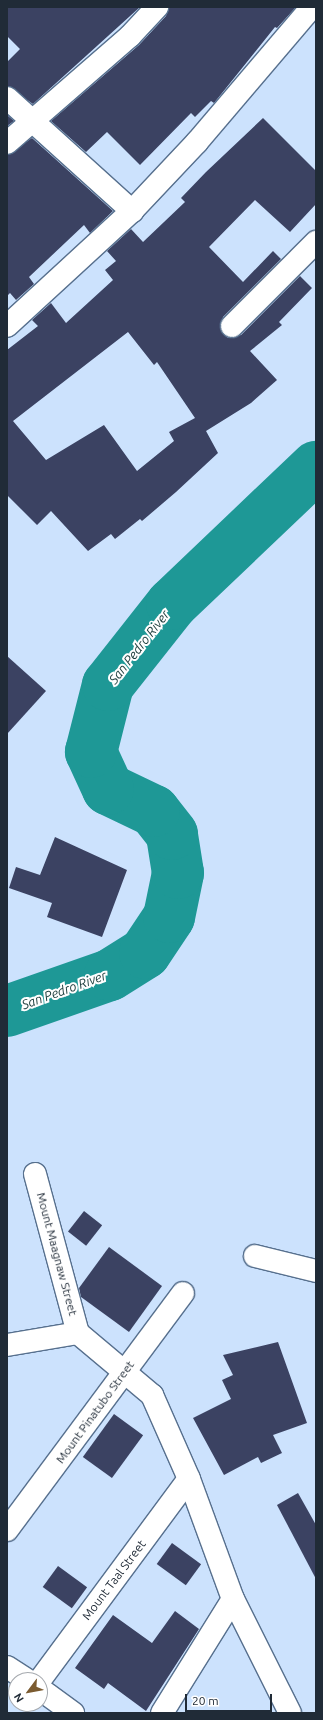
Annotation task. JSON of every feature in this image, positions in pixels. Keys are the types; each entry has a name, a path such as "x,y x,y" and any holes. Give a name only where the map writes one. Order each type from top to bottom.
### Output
{"street":[{"path":"7,143 130,36 157,7"},
{"path":"7,326 132,212 197,142 312,7"},
{"path":"7,98 31,122 132,212"},
{"path":"232,326 316,242"},
{"name":"Mount Maagnaw Street","path":"35,1174 78,1333"},
{"path":"254,1256 316,1270"},
{"name":"Mount Pinatubo Street","path":"8,1525 125,1372 183,1293"},
{"path":"7,1345 78,1333 152,1395 189,1479 233,1599 290,1713"},
{"name":"Mount Taal Street","path":"46,1672 189,1479"},
{"path":"162,1713 233,1599"},
{"path":"48,1695 73,1713"}],"building":[{"path":"7,7 140,7 33,104 7,86 7,62 20,49 7,36"},
{"path":"169,7 296,7 277,28 275,27 214,103 211,101 195,117 191,113 140,165 107,132 86,152 51,121 139,45 166,16"},
{"path":"7,115 14,121 7,126"},
{"path":"263,118 316,171 316,204 290,232 255,200 209,247 243,282 273,251 281,259 223,317 220,329 228,338 241,335 300,276 312,288 279,322 282,325 250,351 277,380 251,403 206,431 218,453 142,521 140,519 115,539 111,534 88,551 51,511 37,525 7,495 7,350 38,326 32,320 51,303 66,323 113,280 105,270 116,261 107,251 131,229 143,242 185,202 181,198","holes":["128,332 154,365 157,362 195,418 169,432 174,441 137,471 104,425 46,460 13,421"]},
{"path":"32,138 113,211 90,233 84,225 29,277 34,284 16,300 10,293 7,296 7,155"},
{"path":"7,656 46,691 7,734"},
{"path":"55,837 127,870 102,937 47,917 52,903 9,888 16,867 40,875"},
{"path":"84,1211 102,1225 86,1246 68,1231"},
{"path":"109,1247 162,1286 129,1332 81,1297 79,1288"},
{"path":"278,1342 307,1423 273,1435 282,1453 261,1463 258,1457 224,1475 193,1418 231,1399 222,1380 233,1375 223,1355"},
{"path":"114,1414 143,1435 112,1478 83,1457"},
{"path":"298,1493 316,1525 316,1579 277,1505"},
{"path":"172,1543 201,1564 186,1585 157,1564"},
{"path":"58,1566 87,1587 72,1608 43,1587"},
{"path":"175,1611 199,1629 146,1711 108,1683 104,1689 75,1668 113,1615 152,1643"}],"waterway":[{"name":"San Pedro River","path":"7,1011 110,975 145,953 169,917 178,873 172,834 154,811 108,789 91,752 108,685 172,604 316,467"}]}
